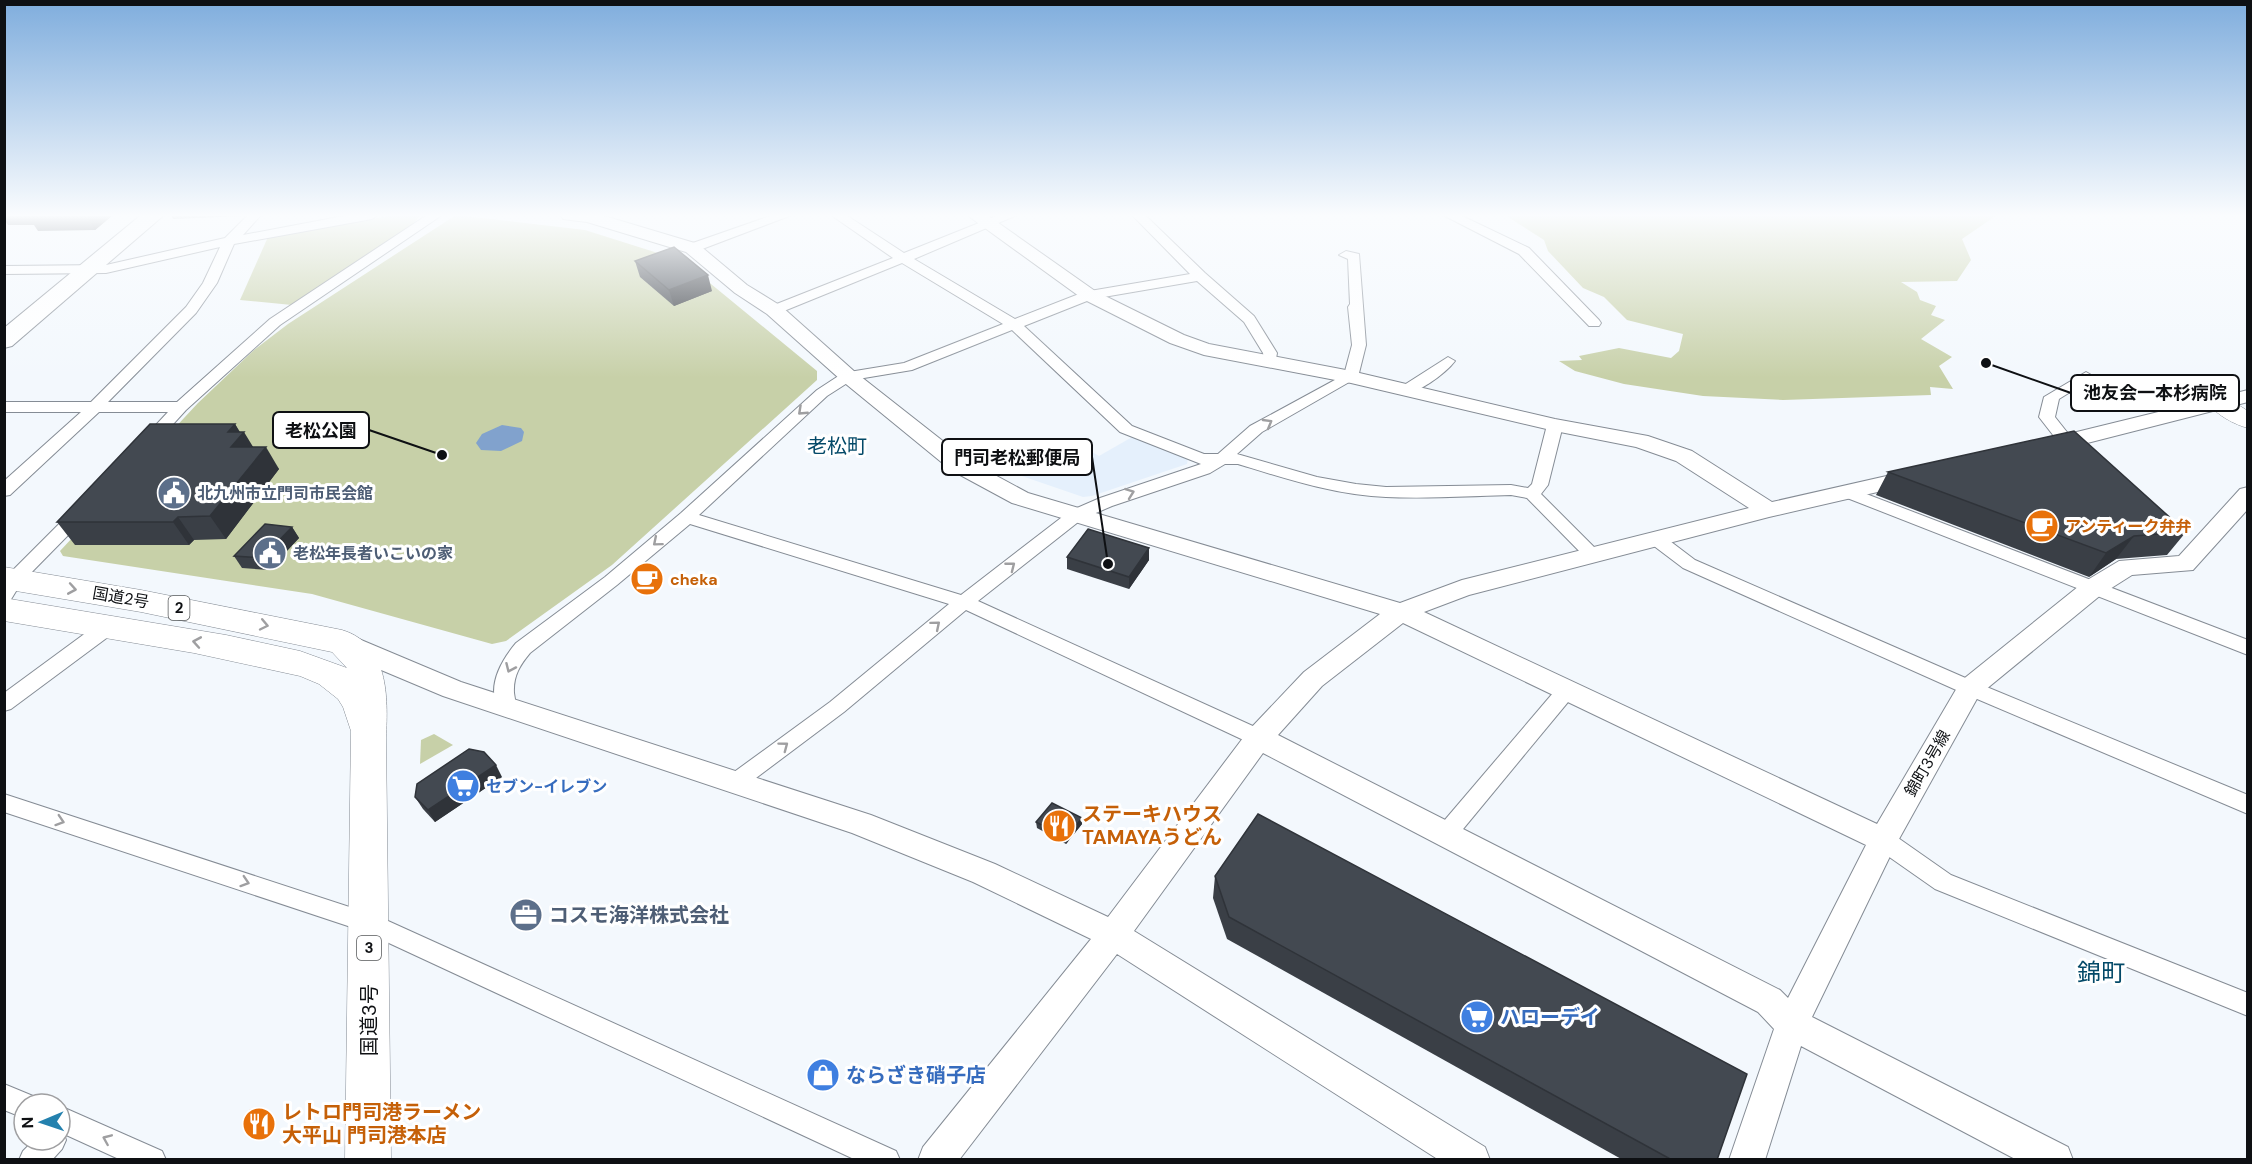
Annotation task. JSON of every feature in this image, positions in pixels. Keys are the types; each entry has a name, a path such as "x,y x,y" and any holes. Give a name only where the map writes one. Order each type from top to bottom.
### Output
{"highway":[{"name":"国道2号","path":"6,589 109,626 228,647 316,668"},
{"name":"国道2号","path":"6,589 141,601 342,642"},
{"path":"342,642 355,652 369,675"},
{"name":"国道3号","path":"316,668 341,681 354,695 363,709 368,737"},
{"name":"国道3号","path":"368,1160 369,675"}],"main road":[{"path":"4,321 65,270"},
{"path":"4,341 89,270"},
{"path":"2219,403 2247,421"}],"street":[{"path":"4,270 101,269"},
{"path":"4,491 95,406 191,310 210,284 216,269"},
{"path":"140,450 181,407 275,322 354,269"},
{"path":"717,269 741,289 774,310 848,376 959,465 1020,498 1401,612 1883,840 1943,882 2247,1005"},
{"path":"774,310 875,269"},
{"path":"922,269 1015,325 1125,429 1202,459 1239,459 1315,482 1356,489 1386,492 1511,490 1532,494 1592,554"},
{"path":"1052,269 1089,295 1177,339 1204,349 1351,377 1556,425 1641,441 1684,456 1769,510"},
{"path":"1193,269 1249,319 1270,353 1270,361"},
{"path":"737,781 837,707 964,602 1076,515 1125,495 1195,473 1222,459 1257,429 1351,377 1359,345 1354,307 1357,305 1355,269"},
{"path":"1542,269 1594,323"},
{"path":"506,706 504,690 506,676 511,662 523,648 611,581 687,517 822,393 848,376 908,367 1089,295 1200,276"},
{"path":"1406,390 1437,371 1448,361"},
{"path":"2066,441 2047,417 2052,397 2086,376"},
{"path":"2031,449 2247,396"},
{"path":"4,407 181,407"},
{"path":"1532,494 1540,485 1556,425"},
{"path":"936,1160 1113,936 1259,738 1313,679 1401,612 1462,588 1769,510 1940,471"},
{"path":"1848,492 2247,648"},
{"name":"錦町3号線","path":"1747,1160 1792,1024 1883,840 1970,688 2093,588 2127,567 2185,564 2247,494"},
{"path":"6,589 91,501"},
{"path":"687,517 964,602 1259,738 1769,1001 1792,1024 2055,1160"},
{"path":"1656,539 1689,564 1970,688 2247,805"},
{"path":"4,704 109,626"},
{"path":"342,642 453,689 737,781 861,824 984,873 1113,936 1472,1160"},
{"path":"316,668 453,689"},
{"path":"1446,834 1566,691"},
{"path":"4,803 369,923 887,1160"},
{"path":"72,1133 153,1160"}],"shaded area":[{"path":"1134,436 1188,459 1187,464 1083,497 1016,474 1075,442 1099,456"}],"green space":[{"path":"254,269 346,269 292,305 240,300"},
{"path":"372,269 693,269 817,371 817,380 612,565 506,641 492,644 312,594 63,556 60,551 198,403 254,350 288,324"},
{"path":"1565,269 1965,269 1957,281 1901,282 1917,292 1920,300 1936,306 1931,315 1945,320 1921,339 1952,357 1939,366 1953,389 1930,387 1931,395 1783,400 1703,396 1624,384 1575,371 1559,361 1582,360 1579,356 1619,348 1671,358 1679,351 1683,334 1627,320 1604,297 1583,288"},
{"path":"434,734 453,745 420,764 421,740"}],"water":[{"path":"502,425 521,428 524,432 522,441 501,451 481,450 476,443 482,434"}],"building":[{"path":"645,269 701,269 708,275 669,290"},
{"path":"150,424 235,424 228,432 244,432 231,447 266,447 210,516 178,517 173,522 57,522"},
{"path":"2074,431 2186,532 2134,536 2106,553 1888,472"},
{"path":"265,524 292,527 262,558 234,556"},
{"path":"1088,529 1149,548 1129,577 1067,557"},
{"path":"469,749 484,752 496,765 428,810 415,797 417,784"},
{"name":"ステーキハウス TAMAYAうどん","path":"1052,803 1082,818 1066,838 1036,822"},
{"name":"ハローデイ","path":"1258,814 1747,1074 1717,1160 1672,1160 1229,917 1215,876"}],"place":[{"name":"池友会一本杉病院","path":"1986,363"},
{"name":"老松公園","path":"442,455"},
{"name":"北九州市立門司市民会館","path":"174,493"},
{"name":"アンティーク弁弁","path":"2042,526"},
{"name":"老松年長者いこいの家","path":"270,553"},
{"name":"門司老松郵便局","path":"1108,564"},
{"name":"cheka","path":"647,579"},
{"name":"セブン-イレブン","path":"463,786"},
{"name":"ステーキハウス TAMAYAうどん","path":"1059,826"},
{"name":"コスモ海洋株式会社","path":"526,915"},
{"name":"ハローデイ","path":"1477,1017"},
{"name":"ならざき硝子店","path":"823,1075"},
{"name":"レトロ門司港ラーメン 大平山 門司港本店","path":"259,1124"}],"district":[{"name":"老松町","path":"837,446"},
{"name":"錦町","path":"2101,973"}]}
